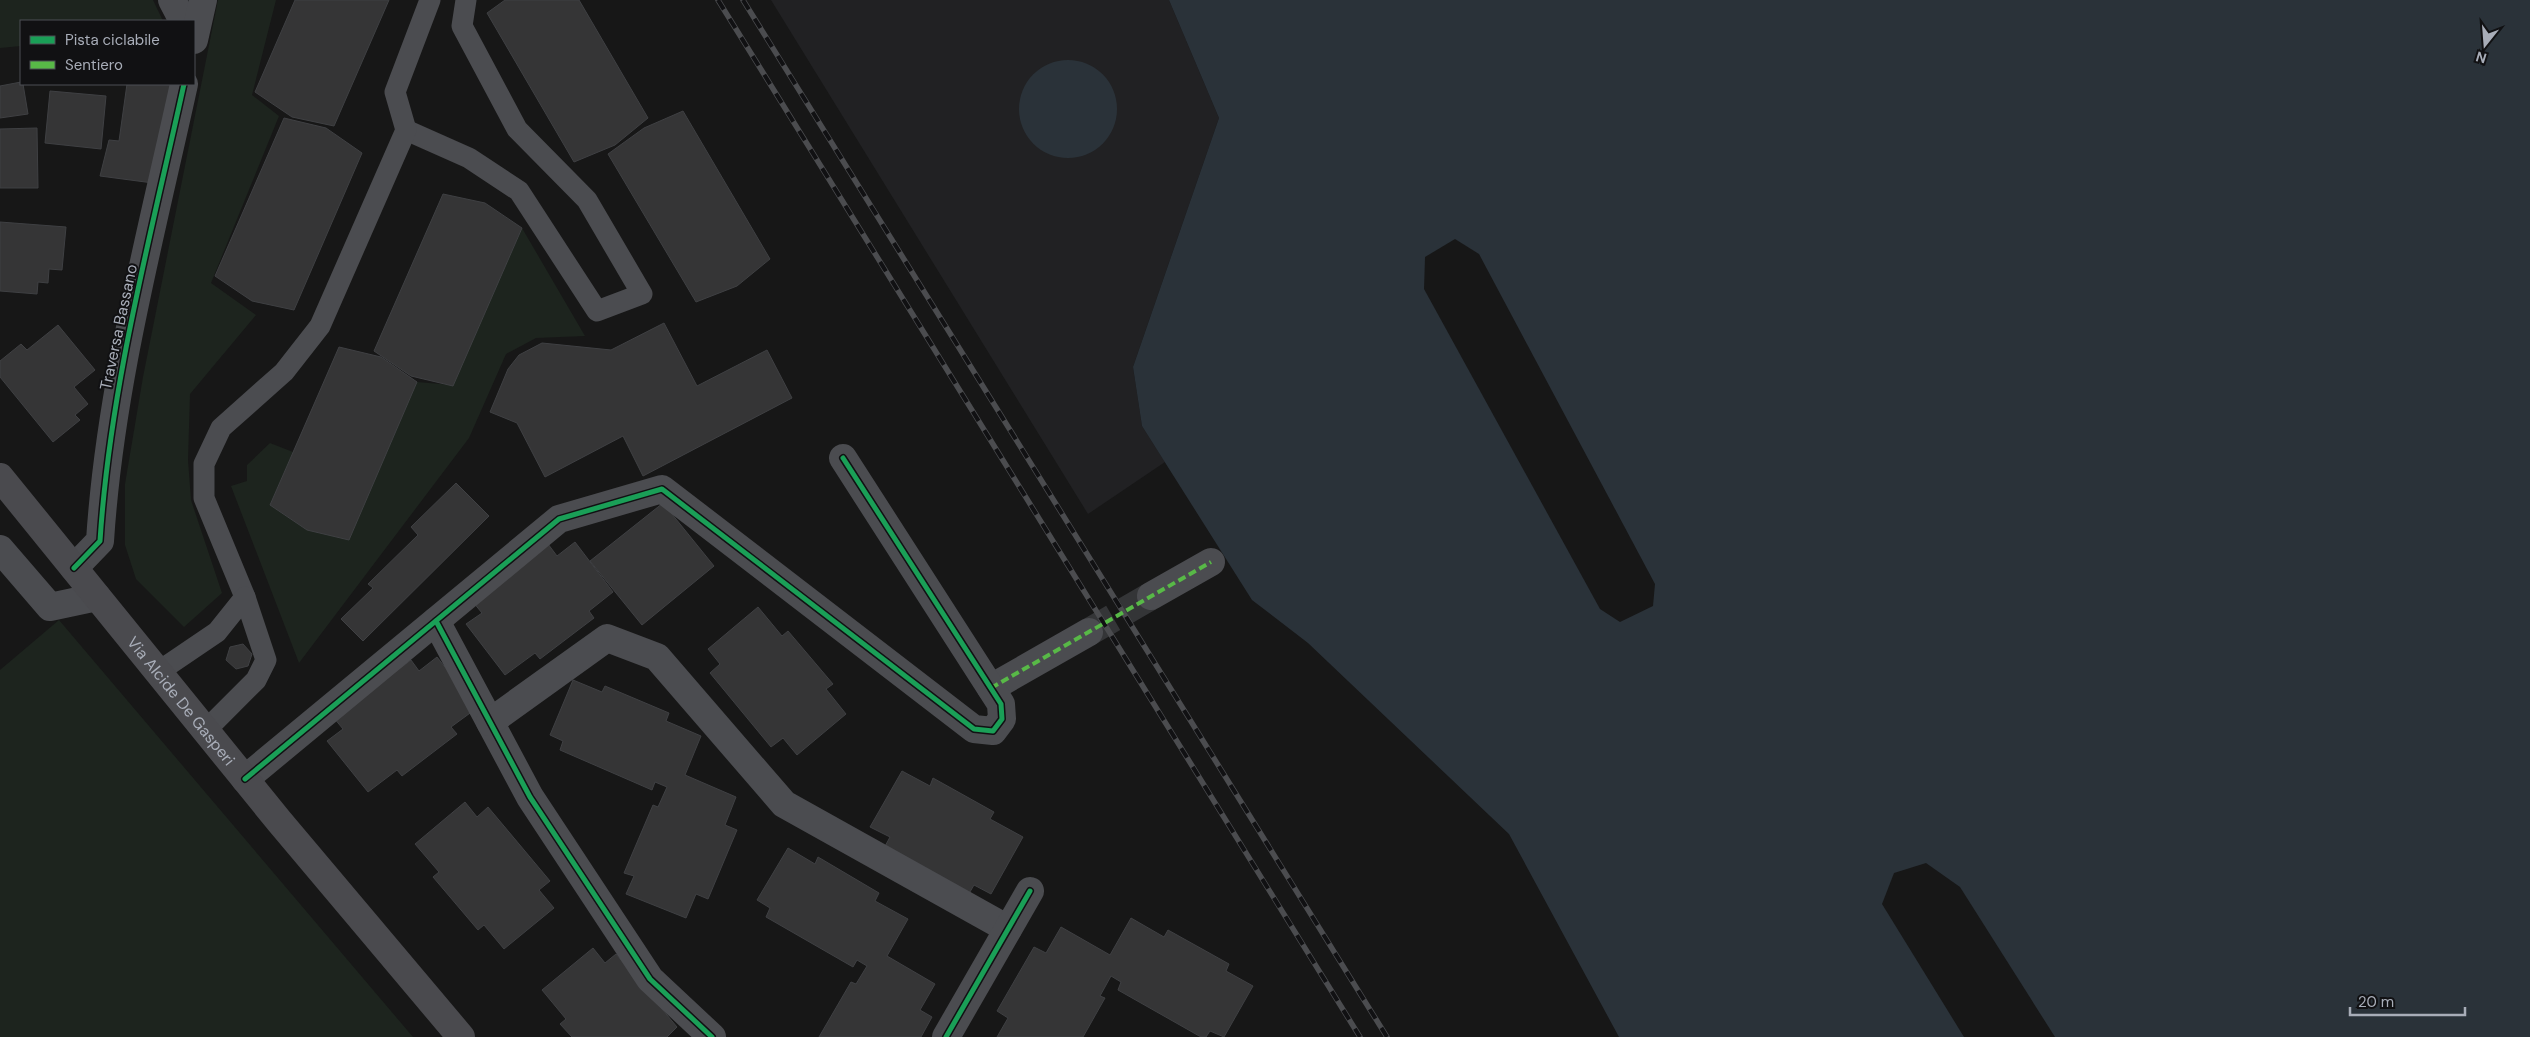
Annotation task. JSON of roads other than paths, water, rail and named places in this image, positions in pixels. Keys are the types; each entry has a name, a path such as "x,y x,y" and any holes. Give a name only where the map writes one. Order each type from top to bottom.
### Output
{"street":[{"path":"172,0 182,20"},
{"path":"195,36 203,0"},
{"name":"Traversa Bassano","path":"74,568 100,542 104,477 121,371 184,85"},
{"path":"245,779 559,519 662,489 974,729 993,731 1002,719 1001,704 843,458"},
{"name":"Via Alcide De Gasperi","path":"0,477 245,779 461,1037"},
{"path":"0,549 50,607 97,597"},
{"path":"1151,596 1211,562"},
{"path":"436,621 530,797 650,979 712,1037"},
{"path":"990,688 1089,632"},
{"path":"490,722 606,638 657,657 784,804 1008,929"},
{"path":"946,1037 1030,891"}],"lane":[{"path":"206,730 256,680 266,660 245,597 204,498 204,464 221,428 284,372 320,326 406,130 395,92 430,0"},
{"path":"406,130 469,158 519,191 597,312 642,294 587,200 517,129 462,26 466,0"},
{"path":"158,672 217,632 245,597"}],"tunnel":[{"path":"1089,632 1151,596"}],"railway":[{"path":"718,0 1360,1037"},
{"path":"743,0 1387,1037"}]}
